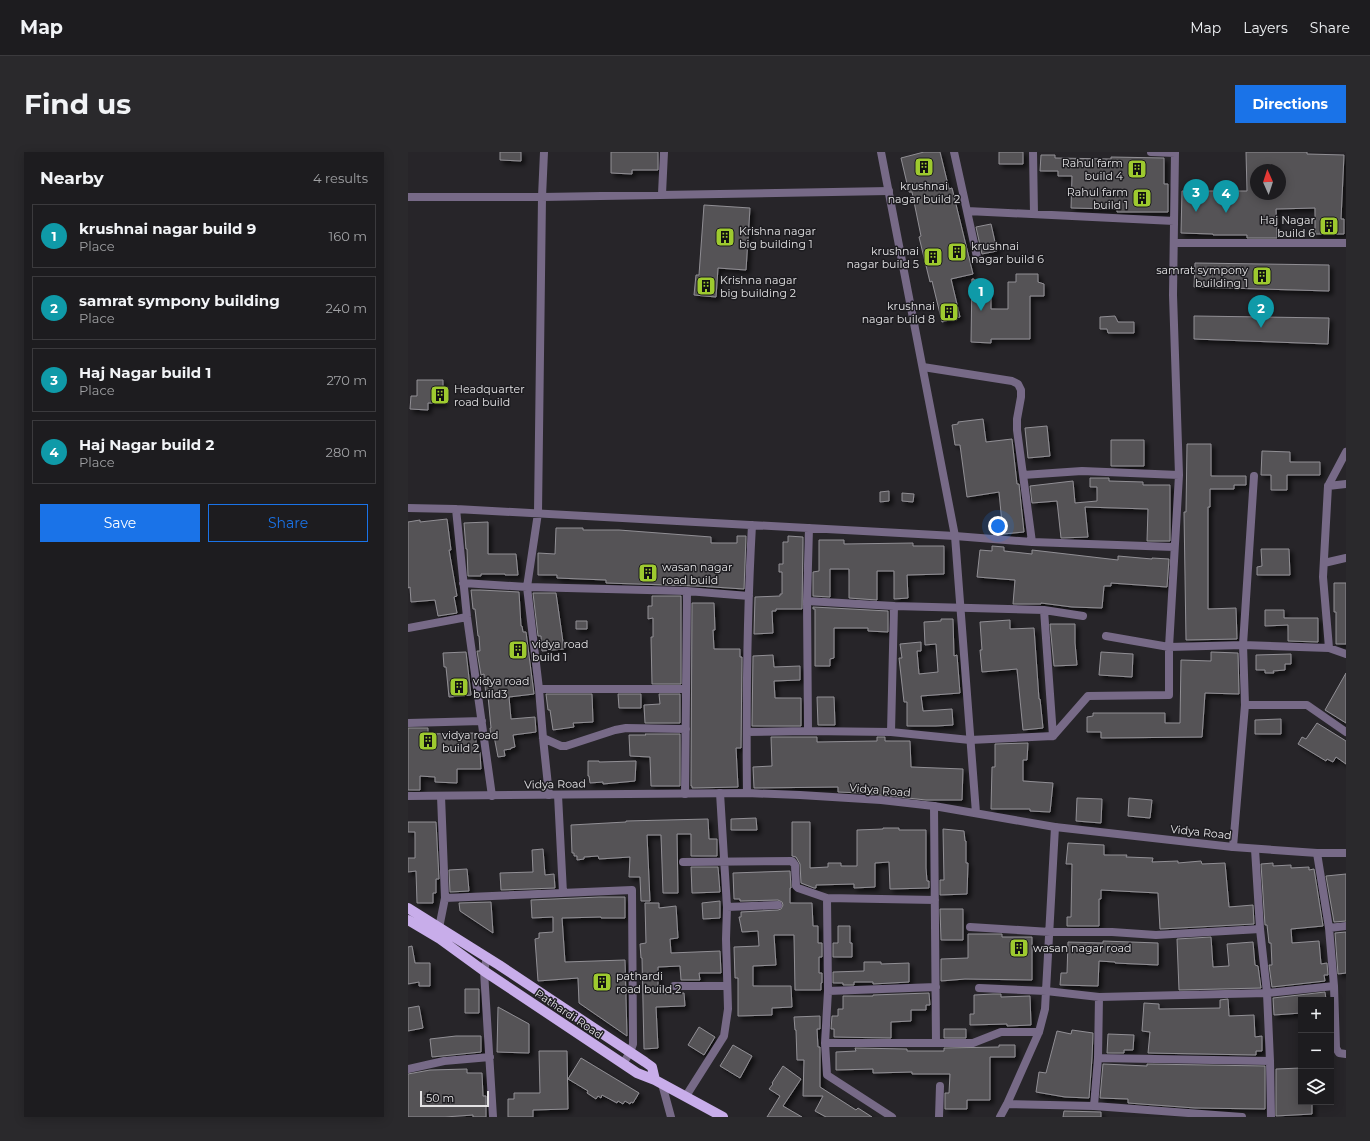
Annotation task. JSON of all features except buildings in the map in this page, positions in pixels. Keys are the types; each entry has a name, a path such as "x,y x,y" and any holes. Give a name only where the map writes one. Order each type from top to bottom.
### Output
{"main road":[{"path":"408,908 487,957 645,1062 652,1068 659,1082"},
{"name":"Pathardi Road","path":"408,920 437,938 622,1064 637,1073 659,1082 686,1096 723,1117"}],"street":[{"path":"544,152 542,197 538,513 527,587 539,689 549,795"},
{"path":"662,194 664,152"},
{"path":"881,152 955,536 976,813"},
{"path":"954,152 977,257"},
{"path":"1033,152 1034,214"},
{"path":"746,732 808,730 891,732 970,740 1053,736 1088,696 1169,695 1169,647 1179,475 1173,295 1175,152 1151,152"},
{"path":"408,197 542,197 889,191"},
{"path":"967,211 1174,221"},
{"path":"1174,243 1346,243"},
{"path":"923,367 1007,380 1018,384 1021,396 1017,419 1017,430 1032,542"},
{"path":"1329,648 1323,576 1328,486 1346,452"},
{"path":"1023,475 1082,471 1179,475"},
{"path":"1233,847 1245,705 1243,644 1254,476"},
{"path":"1328,486 1346,484"},
{"path":"408,508 538,513 955,536 1032,542 1174,547"},
{"path":"456,509 467,617 492,796"},
{"path":"747,793 746,732 752,525"},
{"path":"808,730 807,601 809,528"},
{"path":"1324,563 1346,558"},
{"path":"463,583 527,587 687,591 749,596"},
{"path":"685,794 687,591"},
{"path":"807,601 894,606 1044,610 1083,616"},
{"path":"891,732 894,606"},
{"path":"1044,610 1053,736"},
{"path":"408,626 467,617"},
{"path":"1106,636 1169,647 1243,644 1329,648 1346,654"},
{"path":"539,689 686,688"},
{"path":"1245,705 1307,705 1346,732"},
{"path":"408,723 482,722"},
{"path":"543,738 561,746 566,746 615,730 626,728 686,729"},
{"path":"686,1096 724,1036 728,1009 727,907 720,793"},
{"name":"Vidya Road","path":"408,796 747,793 881,800 934,806 1055,827 1233,847 1346,854"},
{"path":"558,795 563,893"},
{"path":"437,938 445,898 441,796"},
{"path":"934,806 936,1043"},
{"path":"1000,1117 1039,1032 1044,1009 1050,932 1055,827"},
{"path":"1255,849 1260,929 1267,993 1271,1117"},
{"path":"1317,853 1329,928 1334,986 1336,1048 1339,1053 1346,1054"},
{"path":"683,862 792,861 795,865 796,886 827,898 935,900"},
{"path":"445,898 632,890 633,1044 630,1052 622,1064"},
{"path":"827,898 828,991 825,1043 827,1075 892,1117"},
{"path":"727,907 778,906"},
{"path":"1329,928 1346,926"},
{"path":"970,927 1050,932 1112,932 1156,935 1260,929"},
{"path":"487,957 484,971 493,1117"},
{"path":"674,986 727,986"},
{"path":"979,988 1046,991 1100,997 1267,993 1334,986"},
{"path":"828,991 936,987"},
{"path":"1094,1106 1098,1058 1100,997"},
{"path":"825,1043 973,1043 1001,1032 1039,1032"},
{"path":"408,1069 444,1061 490,1057"},
{"path":"1098,1058 1270,1061"},
{"path":"659,1082 671,1117"},
{"path":"939,1117 940,1086"},
{"path":"1007,1104 1094,1106 1242,1117"}],"place":[{"name":"krushnai nagar build 2","path":"924,167"},
{"name":"Rahul farm build 4","path":"1137,169"},
{"name":"Rahul farm build 1","path":"1142,198"},
{"name":"Haj Nagar build 1","path":"1196,212"},
{"name":"Haj Nagar build 2","path":"1226,213"},
{"name":"Haj Nagar build 6","path":"1329,226"},
{"name":"Krishna nagar big building 1","path":"725,237"},
{"name":"krushnai nagar build 6","path":"957,252"},
{"name":"krushnai nagar build 5","path":"933,257"},
{"name":"samrat sympony building 1","path":"1262,276"},
{"name":"Krishna nagar big building 2","path":"706,286"},
{"name":"krushnai nagar build 9","path":"981,311"},
{"name":"krushnai nagar build 8","path":"949,312"},
{"name":"samrat sympony building","path":"1261,328"},
{"name":"Headquarter road build","path":"440,395"},
{"name":"wasan nagar road build","path":"648,573"},
{"name":"vidya road build 1","path":"518,650"},
{"name":"vidya road build3","path":"459,687"},
{"name":"vidya road build 2","path":"428,741"},
{"name":"wasan nagar road","path":"1019,948"},
{"name":"pathardi road build 2","path":"602,982"}]}
